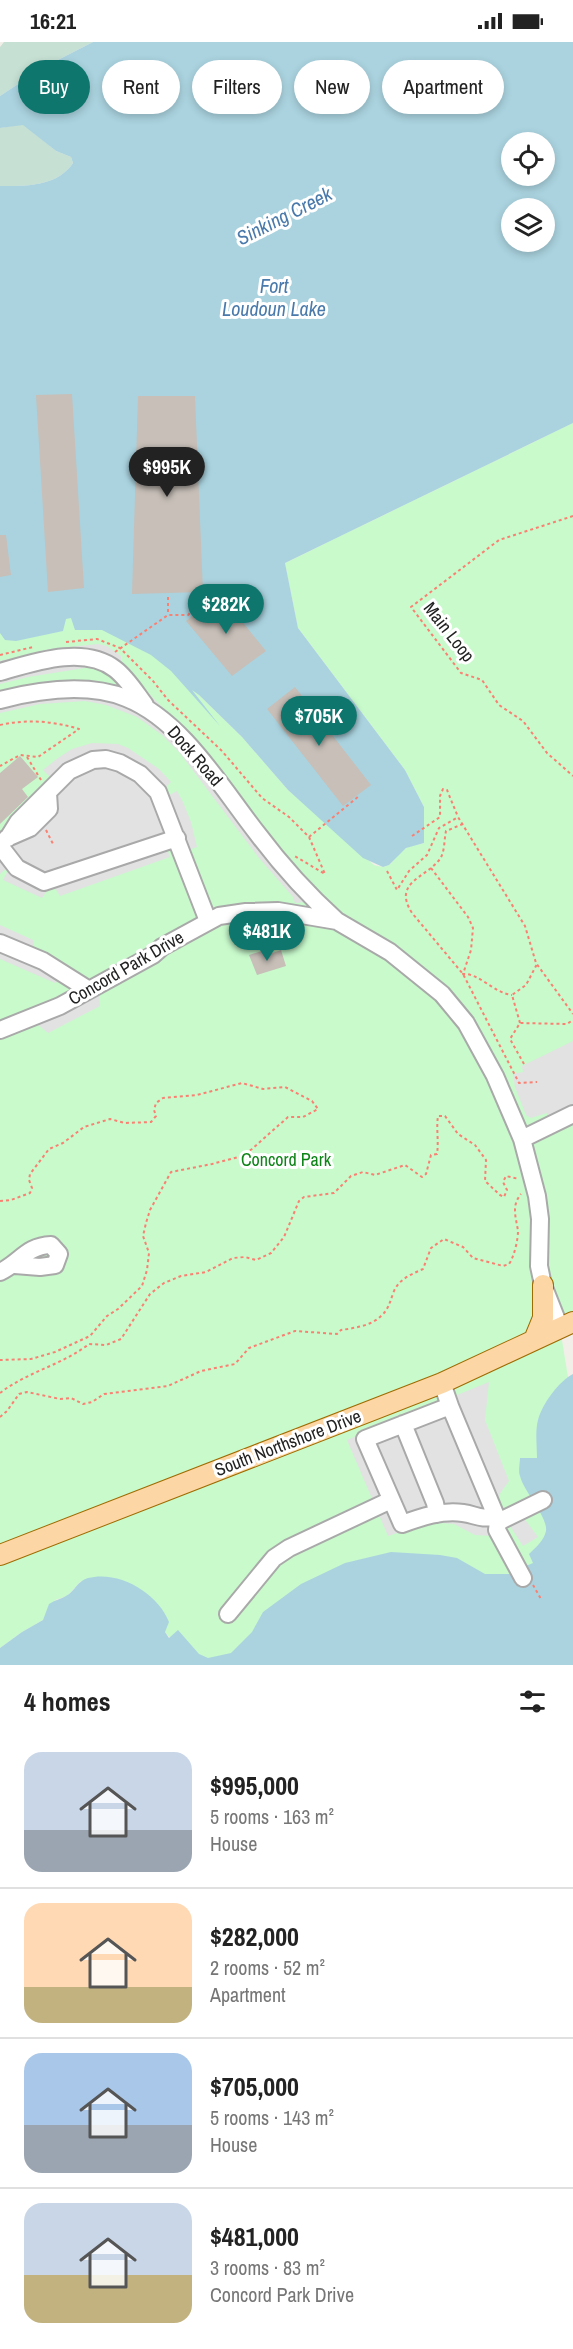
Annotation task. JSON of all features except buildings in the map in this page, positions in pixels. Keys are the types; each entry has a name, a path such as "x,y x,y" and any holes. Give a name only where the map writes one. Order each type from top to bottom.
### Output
{"main road":[{"path":"534,1340 543,1318 543,1285"},
{"name":"South Northshore Drive","path":"0,1555 442,1383 567,1325"}],"street":[{"path":"0,672 72,656 98,658 117,670 148,709"},
{"name":"Dock Road","path":"0,700 31,692 80,689 124,697 148,709 163,719 185,742 294,879 337,921"},
{"path":"177,838 44,882 17,868 3,843 30,828 49,809 48,793 69,771 79,765 100,759 115,761 151,783 166,809 177,838 208,921"},
{"name":"Concord Park Drive","path":"0,1030 60,1006 219,916 278,911 337,921 390,952 415,970 456,1009 495,1076 522,1139 537,1196 540,1219 539,1266 543,1285 567,1325"},
{"path":"0,943 43,961 89,990"},
{"path":"522,1139 573,1114"},
{"path":"442,1383 497,1519 506,1526 527,1575"},
{"path":"450,1406 365,1439 402,1524 437,1514 464,1513 484,1519 497,1519 543,1500"},
{"path":"403,1424 435,1503 437,1514"},
{"path":"228,1614 274,1558 281,1553 391,1500"}],"path":[{"name":"Main Loop","path":"573,516 500,540 411,607 461,673 482,680 499,705 523,721 547,753 573,776"},
{"path":"168,597 168,615"},
{"path":"202,610 198,605 188,615 168,615 120,648 153,681 168,700 222,751 262,798 288,817 309,837 325,874 316,871 286,850 276,856"},
{"path":"0,725 17,721 40,721 62,723 80,729 38,757 20,755 0,766"},
{"path":"27,756 48,793"},
{"path":"412,836 441,815 440,796 442,789 447,790 458,817 525,926 537,964 573,1014"},
{"path":"309,837 359,796"},
{"path":"387,871 398,890 409,871 427,855 439,828 458,817"},
{"path":"434,822 439,828"},
{"path":"463,824 446,831 442,856 411,884 406,895 406,902 412,914 463,974 519,1083 537,1082"},
{"path":"431,867 468,917 473,928 471,950 463,974"},
{"path":"463,974 470,974 503,994 513,995 526,985 537,964"},
{"path":"513,995 520,1023 510,1039 524,1064"},
{"path":"520,1023 563,1024 573,1020"},
{"path":"0,1201 11,1200 30,1193 32,1188 29,1180 30,1174 48,1149 63,1143 84,1127 110,1119 124,1123 151,1122 156,1116 154,1110 156,1103 163,1098 197,1095 242,1083 262,1089 285,1087 296,1090 312,1101 318,1109 303,1116 288,1117 242,1156 171,1172 150,1210 146,1223 143,1236 149,1253 142,1286 118,1309 107,1316 90,1336 55,1352 31,1359 0,1360"},
{"path":"0,1393 12,1383 77,1353 89,1344 96,1343 106,1346 122,1339 150,1294 165,1283 181,1276 206,1272 233,1258 245,1257 256,1260 271,1253 284,1237 298,1201 304,1197 334,1192 351,1176 363,1172 375,1175 405,1165 422,1177 426,1174 431,1155 436,1154 439,1142 436,1127 438,1116 445,1116 458,1134 475,1145 486,1160 485,1181 500,1196 504,1197 507,1190 503,1182 506,1176 524,1180 525,1162 528,1161"},
{"path":"0,1417 19,1394 27,1392 60,1399 70,1398 83,1404 92,1402 104,1394 168,1386 201,1371 235,1364 249,1348 295,1331 327,1335 337,1334 341,1329 357,1328 381,1316 389,1306 395,1289 408,1274 423,1269 431,1248 444,1239 463,1247 473,1258 503,1266 510,1264 517,1237 515,1205 523,1186"}],"green space":[{"path":"4,42 93,42 58,60 18,60 18,84 0,96 0,47"},
{"path":"23,124 56,151 71,157 73,163 58,177 40,184 0,186 0,128"},
{"name":"Concord Park","path":"573,423 573,1322 560,1328 568,1377 548,1400 538,1420 537,1466 551,1491 542,1578 253,1643 213,1664 81,1581 67,1596 55,1600 43,1620 0,1648 0,626 35,617 111,616 242,737 288,790 374,865 389,865 407,848 424,843 424,807 405,770 298,628 285,563"}],"shaded area":[{"path":"98,644 107,646 121,656 121,665 204,750 279,850 324,900 295,903 293,897 259,858 179,752 162,735 137,717 106,705 85,701 40,704 0,713 0,695 123,689 109,674 91,667 0,684 0,661 50,649"},
{"path":"92,743 118,744 159,769 171,782 164,789 169,795 177,791 183,802 197,847 176,854 171,847 167,849 170,857 60,896 55,888 47,891 42,898 3,880 8,870 7,868 0,874 0,834 12,824 51,778 43,770 72,749"},
{"path":"0,925 33,940 35,951 64,964 73,972 55,983 0,959"},
{"path":"99,995 100,1006 48,1033 37,1024"},
{"path":"573,1041 573,1120 548,1122 547,1113 531,1118 526,1115 515,1087 513,1074 523,1072 522,1066"},
{"path":"489,1382 485,1420 509,1481 499,1495 502,1508 506,1511 517,1509 538,1537 523,1546 510,1526 492,1536 475,1535 454,1524 441,1523 422,1525 388,1536 347,1440"}],"water":[{"name":"Fort Loudoun Lake","path":"93,42 573,42 573,423 285,563 298,628 405,770 424,807 424,843 406,848 389,865 383,867 363,858 288,790 242,737 199,695 192,690 220,726 171,671 151,655 102,630 75,630 71,618 66,619 63,631 16,641 5,640 0,633 0,186 40,184 58,177 73,163 71,157 56,151 23,125 0,128 0,96 18,84 18,114 90,114 90,60 58,60"},
{"path":"573,1374 573,1665 0,1665 0,1648 43,1620 49,1604 72,1592 81,1581 88,1578 112,1577 147,1593 164,1611 169,1622 165,1632 169,1638 178,1630 199,1654 208,1658 231,1653 252,1632 263,1612 301,1584 345,1563 391,1552 440,1555 457,1558 485,1574 513,1574 512,1572 533,1563 529,1554 541,1541 546,1531 546,1525 540,1512 522,1482 519,1469 520,1458 537,1458 537,1429 540,1414 557,1387"}],"water label":[{"name":"Sinking Creek","path":"284,216"}]}
